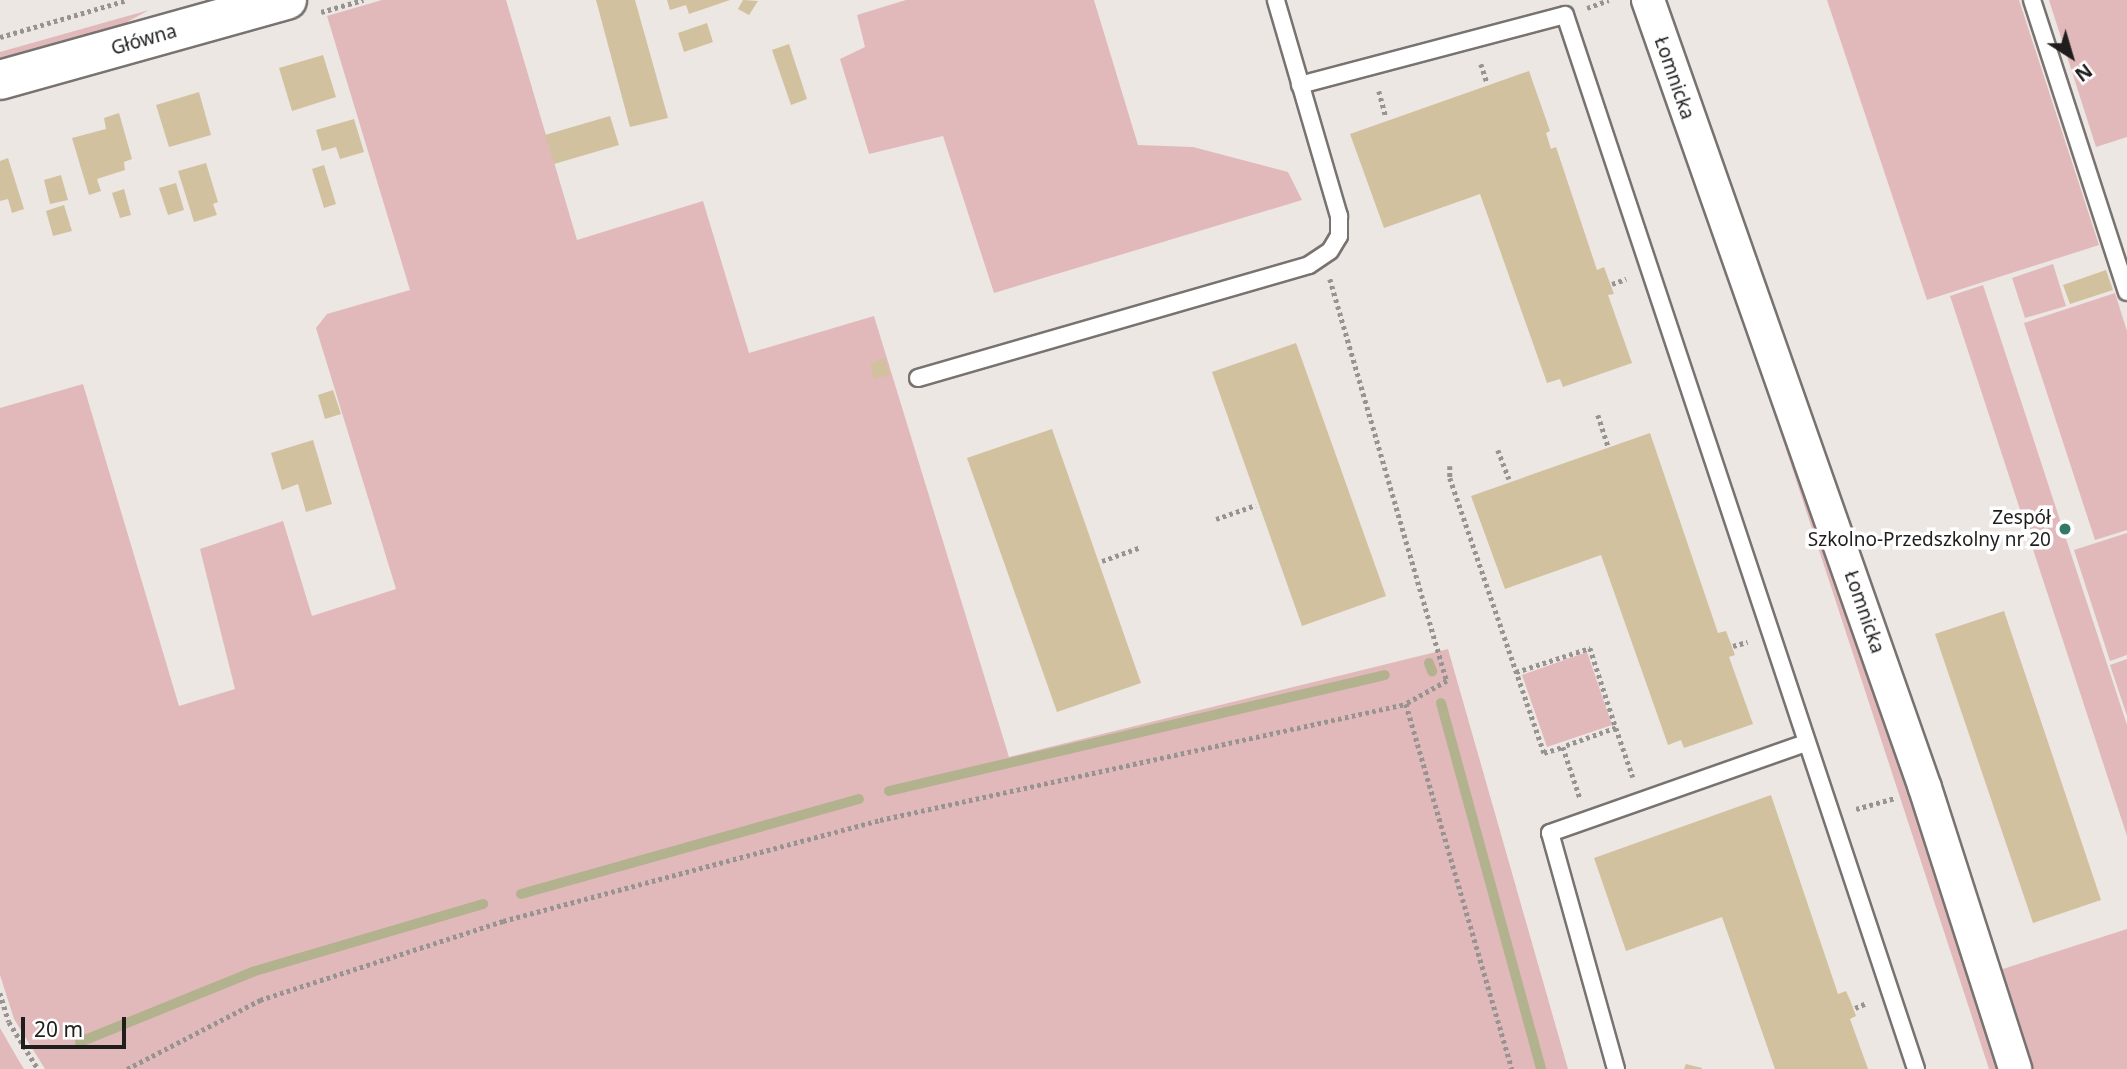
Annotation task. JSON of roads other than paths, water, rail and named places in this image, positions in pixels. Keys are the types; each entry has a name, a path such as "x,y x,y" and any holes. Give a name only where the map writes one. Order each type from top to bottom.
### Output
{"street":[{"name":"Główna","path":"0,80 287,0"},
{"name":"Łomnicka","path":"1648,0 1925,788 2015,1069"}],"lane":[{"path":"918,378 1301,268 1323,256 1339,236 1339,216 1276,0"},
{"path":"2032,0 2127,292"},
{"path":"1300,85 1565,15 1916,1069"},
{"path":"1616,1069 1550,833 1806,743"}],"waterway":[{"path":"1429,663 1432,671"},
{"path":"889,791 1385,675"},
{"path":"1441,703 1541,1069"},
{"path":"521,894 859,799"},
{"path":"80,1042 252,972 483,904"}],"place":[{"name":"Zespół Szkolno-Przedszkolny nr 20","path":"2065,529"}]}
